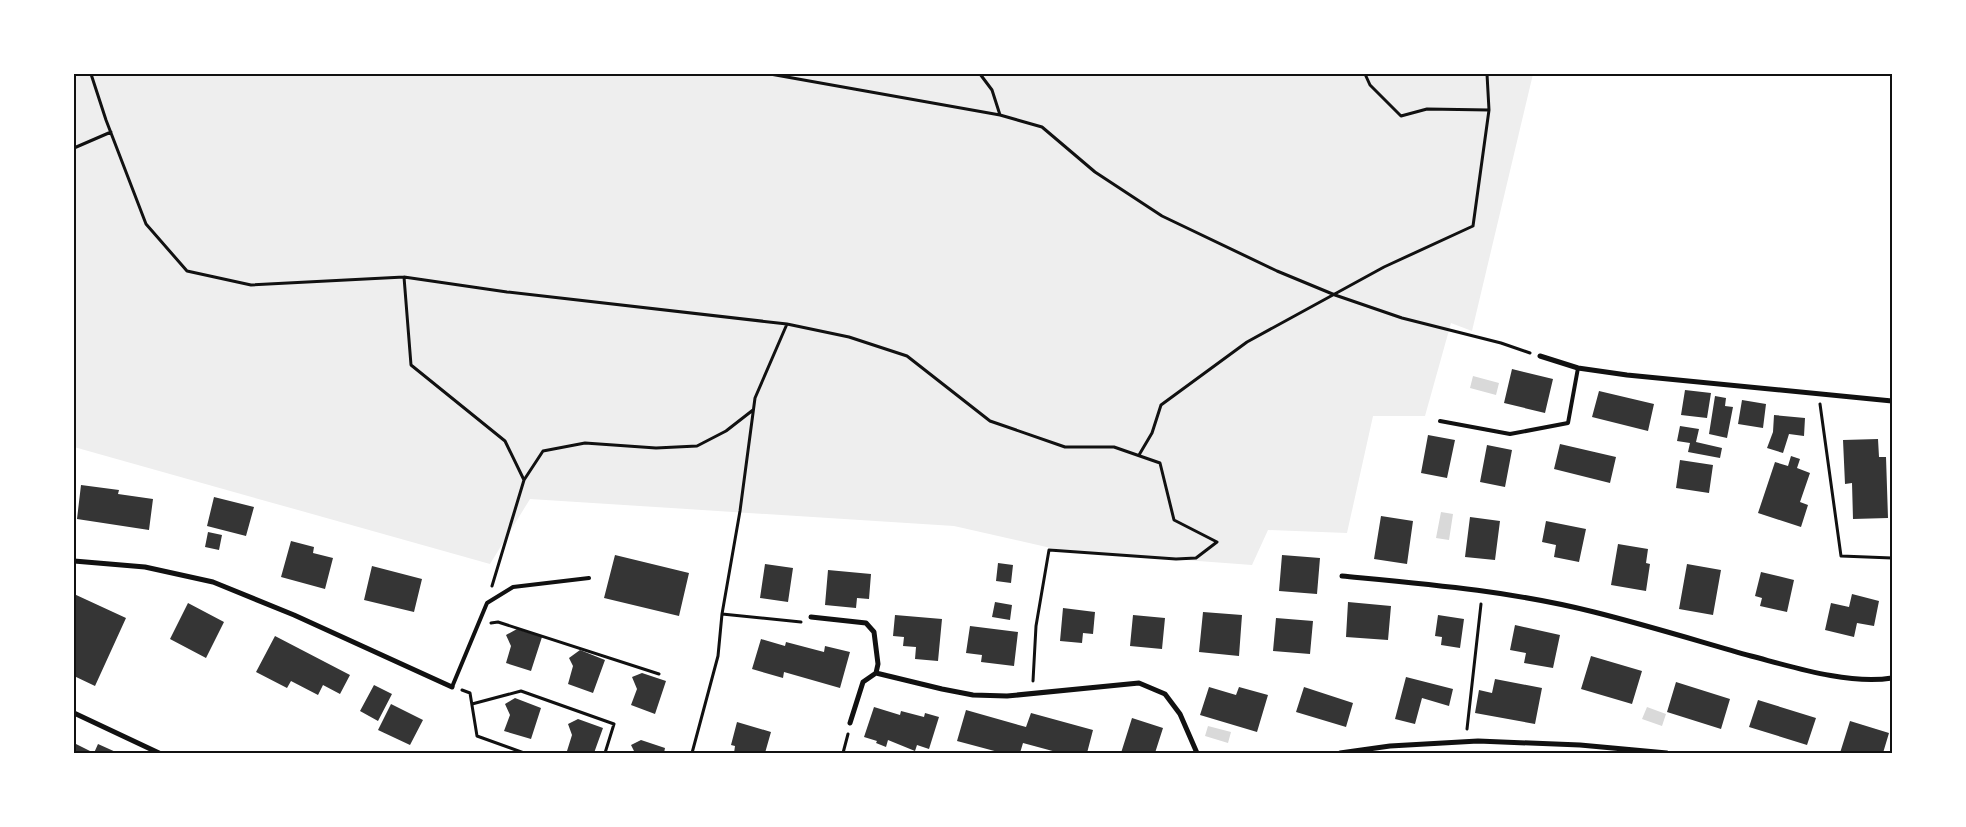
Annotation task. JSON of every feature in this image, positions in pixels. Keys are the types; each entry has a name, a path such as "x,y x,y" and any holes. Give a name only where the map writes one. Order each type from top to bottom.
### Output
{"street":[{"path":"1540,356 1578,368 1627,375 1892,401"},
{"path":"74,561 145,567 213,582 294,615 452,687"},
{"path":"1342,576 1483,590 1593,612 1812,672 1862,679 1892,678"},
{"path":"811,616 866,623 874,632 878,664 876,673 863,682 850,723"},
{"path":"876,673 973,695 1007,696 1139,683 1165,694 1180,714 1197,753"},
{"path":"74,713 159,753"},
{"path":"1340,753 1390,746 1465,742 1580,745 1666,753"}],"lane":[{"path":"1440,421 1510,434 1568,423 1578,368"},
{"path":"452,687 487,604 513,587 589,578"}],"path":[{"path":"91,74 146,224 186,271 251,285 404,277 507,292 787,324 849,336 906,356 990,422 1065,447 1114,447 1160,463 1174,520 1217,542 1196,558 1176,559 1049,550 1036,626 1032,694"},
{"path":"770,74 1000,115 1042,127 1094,172 1162,216 1278,271 1335,295 1402,318 1501,343 1540,356"},
{"path":"980,74 992,90 1000,115"},
{"path":"1365,74 1370,85 1401,116 1427,109 1489,110"},
{"path":"1138,455 1152,432 1161,405 1247,342 1384,267 1473,226 1489,110 1487,74"},
{"path":"74,148 111,132"},
{"path":"404,277 411,365 505,441 524,480"},
{"path":"692,753 718,656 722,614 740,511 755,398 787,324"},
{"path":"1819,394 1841,556 1892,558"},
{"path":"487,604 524,480 543,451 585,443 656,448 697,446 726,431 753,410"},
{"path":"1465,742 1483,590"},
{"path":"722,614 811,623 811,616"},
{"path":"478,625 498,622 659,674"},
{"path":"452,687 470,693 477,736 524,753"},
{"path":"472,704 521,691 614,724 605,753"},
{"path":"843,753 850,723"}],"shaded area":[{"path":"74,74 1533,74 1472,331 1451,323 1425,416 1373,416 1347,533 1268,530 1252,565 1064,551 954,526 530,499 490,564 74,447"},
{"path":"1473,376 1499,383 1496,395 1470,388"},
{"path":"1441,512 1453,514 1449,540 1436,538"},
{"path":"1647,707 1666,714 1662,726 1642,719"},
{"path":"1208,726 1231,732 1228,743 1205,736"}],"building":[{"path":"1512,369 1553,379 1545,413 1504,403"},
{"path":"1685,390 1711,393 1707,418 1681,415"},
{"path":"1599,391 1654,404 1648,431 1592,417"},
{"path":"1715,396 1726,398 1725,406 1733,407 1727,438 1709,434"},
{"path":"1742,400 1766,404 1763,428 1738,424"},
{"path":"1774,415 1805,418 1804,436 1789,434 1783,453 1767,448 1773,432"},
{"path":"1680,426 1699,429 1696,442 1722,448 1720,458 1688,452 1690,443 1677,441"},
{"path":"1428,435 1455,440 1447,478 1421,473"},
{"path":"1878,439 1879,457 1886,457 1888,518 1853,519 1852,483 1845,484 1843,440"},
{"path":"1560,444 1616,457 1610,483 1554,469"},
{"path":"1487,445 1512,450 1505,487 1480,482"},
{"path":"1791,456 1800,459 1797,468 1810,473 1800,502 1808,505 1801,527 1758,513 1775,462 1788,466"},
{"path":"1680,460 1713,465 1709,493 1676,488"},
{"path":"81,485 119,490 118,494 153,499 149,530 77,519"},
{"path":"214,497 254,507 246,536 207,526"},
{"path":"1381,516 1413,521 1407,564 1374,559"},
{"path":"1470,517 1500,521 1495,560 1465,557"},
{"path":"1546,521 1586,529 1579,562 1554,557 1556,545 1542,542"},
{"path":"208,532 222,535 219,550 205,547"},
{"path":"291,541 314,547 313,553 333,558 325,589 281,577"},
{"path":"1618,544 1648,549 1646,563 1650,564 1646,591 1611,585"},
{"path":"615,555 689,573 679,616 604,598"},
{"path":"1282,555 1320,558 1317,594 1279,591"},
{"path":"998,563 1013,565 1011,583 996,581"},
{"path":"765,564 793,568 788,602 760,598"},
{"path":"1687,564 1721,570 1713,615 1679,609"},
{"path":"372,566 422,579 414,612 364,600"},
{"path":"828,570 871,574 869,599 857,598 856,608 825,605"},
{"path":"1761,572 1794,580 1787,612 1760,606 1762,598 1755,596"},
{"path":"74,594 126,618 95,686 74,676"},
{"path":"1852,594 1879,601 1874,626 1857,623 1854,637 1825,630 1831,603 1849,607"},
{"path":"995,602 1012,605 1010,620 992,617"},
{"path":"1348,602 1391,606 1388,640 1346,637"},
{"path":"188,603 224,622 206,658 170,639"},
{"path":"1063,608 1095,612 1093,634 1083,633 1082,643 1060,641"},
{"path":"1203,612 1242,615 1239,656 1199,652"},
{"path":"895,615 942,619 938,661 915,659 916,647 903,646 904,637 893,636"},
{"path":"1133,615 1165,618 1162,649 1130,646"},
{"path":"1438,615 1464,619 1460,648 1441,645 1442,637 1435,636"},
{"path":"1276,618 1313,621 1310,654 1273,651"},
{"path":"1515,625 1560,635 1553,668 1524,663 1526,653 1510,650"},
{"path":"970,626 1018,632 1014,666 981,662 982,655 966,653"},
{"path":"517,629 542,637 531,671 506,663 511,646 506,635"},
{"path":"275,636 350,675 340,694 323,685 318,695 291,681 287,688 256,672"},
{"path":"761,639 785,646 786,642 824,652 825,646 850,652 840,688 784,672 783,678 752,669"},
{"path":"580,650 605,660 593,693 568,684 573,666 569,658"},
{"path":"1591,656 1642,671 1632,704 1581,689"},
{"path":"642,673 666,681 655,714 631,705 637,689 632,677"},
{"path":"1406,677 1453,689 1449,706 1422,698 1415,724 1395,719"},
{"path":"1495,679 1542,688 1535,724 1475,713 1479,690 1492,693"},
{"path":"1676,682 1730,699 1721,729 1667,712"},
{"path":"374,685 392,694 378,721 360,711"},
{"path":"1209,687 1236,695 1239,687 1268,695 1257,732 1200,715"},
{"path":"1304,687 1353,703 1346,727 1296,712"},
{"path":"515,698 541,708 531,739 504,731 510,715 505,704"},
{"path":"1758,700 1816,718 1807,745 1749,727"},
{"path":"391,704 423,720 410,745 378,730"},
{"path":"874,707 900,715 901,711 924,717 925,713 939,717 929,749 917,745 915,751 888,740 886,747 876,743 877,741 864,737"},
{"path":"966,710 1026,727 1031,713 1093,730 1087,753 1060,753 1023,743 1020,753 1002,753 957,741"},
{"path":"1132,718 1163,728 1155,753 1121,753"},
{"path":"578,719 603,728 594,753 567,751 572,735 568,724"},
{"path":"1850,721 1889,733 1883,753 1840,753"},
{"path":"737,722 771,732 765,753 734,753 735,746 731,745"},
{"path":"641,740 665,748 664,753 635,753 631,745"},
{"path":"74,743 94,753 74,753"},
{"path":"98,744 118,753 94,753"}]}
